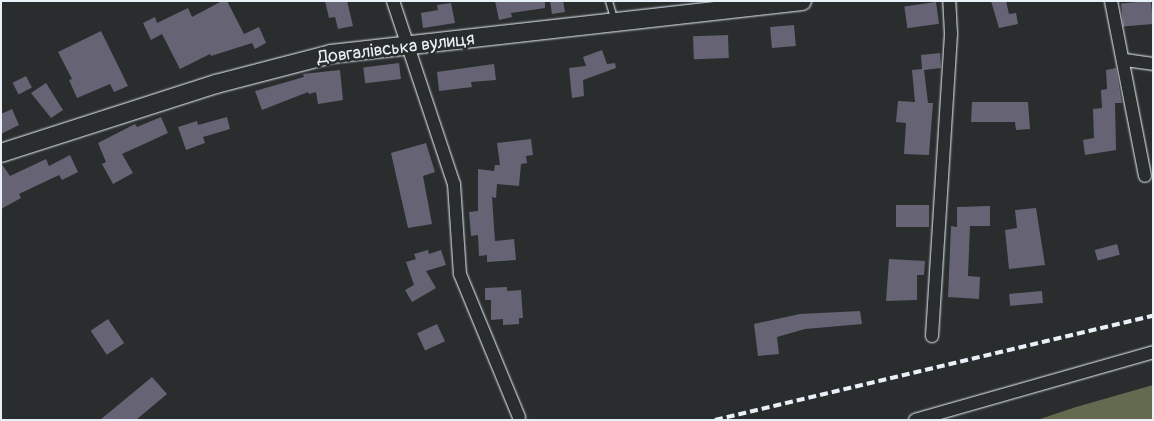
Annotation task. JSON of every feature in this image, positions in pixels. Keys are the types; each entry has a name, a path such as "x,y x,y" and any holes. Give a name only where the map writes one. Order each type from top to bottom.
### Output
{"street":[{"path":"393,1 454,184 460,274 519,417"},
{"name":"Довгалівська вулиця","path":"1,153 216,84 331,54 802,1"},
{"path":"932,336 951,34 949,1"},
{"path":"1111,1 1125,60 1135,140 1145,176"},
{"path":"1125,60 1153,64"},
{"path":"915,420 1153,352"}],"lane":[{"path":"609,1 616,23"}],"green space":[{"path":"1153,385 1153,420 1037,420 1076,407"}],"building":[{"path":"222,1 227,1 244,34 259,27 266,43 255,49 252,43 211,56 210,54 180,69 162,34 151,40 143,23 155,17 157,23 188,8 192,17"},
{"path":"325,1 347,1 353,26 338,29 335,17 329,18"},
{"path":"495,1 545,1 545,8 511,13 512,17 499,20"},
{"path":"550,1 563,1 565,12 552,14"},
{"path":"991,1 1006,1 1009,14 1016,13 1018,24 999,28"},
{"path":"1151,1 1153,24 1123,27 1121,4"},
{"path":"936,2 939,24 907,28 904,6"},
{"path":"451,3 455,23 423,28 421,13 438,10 437,5"},
{"path":"794,25 796,46 772,48 770,27"},
{"path":"101,31 128,86 114,92 110,84 77,98 69,80 72,79 58,52"},
{"path":"728,35 729,58 694,59 693,36"},
{"path":"602,50 607,64 615,63 616,68 583,80 584,96 572,98 569,68 586,66 583,57"},
{"path":"940,53 941,68 924,70 928,103 933,103 929,155 904,154 906,123 896,122 898,101 915,102 912,70 922,69 921,55"},
{"path":"399,63 401,79 365,83 363,67"},
{"path":"494,64 496,80 471,82 472,87 439,91 437,72"},
{"path":"1116,68 1122,103 1115,103 1116,150 1085,155 1083,140 1094,138 1093,109 1102,108 1101,90 1107,89 1106,70"},
{"path":"340,70 343,100 318,104 316,92 309,94 308,92 262,110 255,91 304,77 303,74"},
{"path":"26,76 32,88 19,94 13,83"},
{"path":"46,83 63,110 51,118 31,93"},
{"path":"972,102 1028,102 1030,129 1016,130 1015,122 971,122"},
{"path":"12,109 19,125 1,134 1,114"},
{"path":"161,117 168,133 122,154 133,173 113,184 102,164 106,162 98,143 135,124 137,127"},
{"path":"227,117 230,129 203,137 205,143 186,150 178,127 197,121 198,125"},
{"path":"531,139 533,155 526,156 527,163 521,164 519,186 497,184 496,198 492,197 495,241 514,239 516,260 487,262 487,255 479,256 478,235 471,236 469,212 478,211 478,169 494,171 495,165 500,165 497,143"},
{"path":"426,143 435,172 423,176 432,224 408,228 391,153"},
{"path":"70,155 78,172 62,180 59,175 19,194 21,198 1,209 1,163 10,176 46,159 49,166"},
{"path":"896,205 929,205 929,227 896,227"},
{"path":"990,206 990,226 970,226 968,276 980,277 979,299 948,297 951,226 957,227 957,207"},
{"path":"1036,208 1045,265 1009,269 1005,230 1017,228 1015,210"},
{"path":"1117,244 1120,255 1098,261 1095,250"},
{"path":"428,250 429,254 441,250 446,265 426,271 436,288 412,302 405,290 414,285 406,262 416,259 414,254"},
{"path":"889,259 925,261 924,275 917,275 917,300 886,301"},
{"path":"507,287 507,291 521,290 523,318 519,318 519,324 503,325 503,319 491,320 491,300 485,300 485,288"},
{"path":"1042,291 1043,303 1010,306 1009,294"},
{"path":"860,311 862,324 805,329 777,337 779,354 758,356 754,324 800,314"},
{"path":"108,319 124,343 107,355 91,331"},
{"path":"437,324 445,341 425,351 417,333"},
{"path":"152,377 167,394 136,420 100,420"}],"railway":[{"path":"715,420 1153,316"}]}
